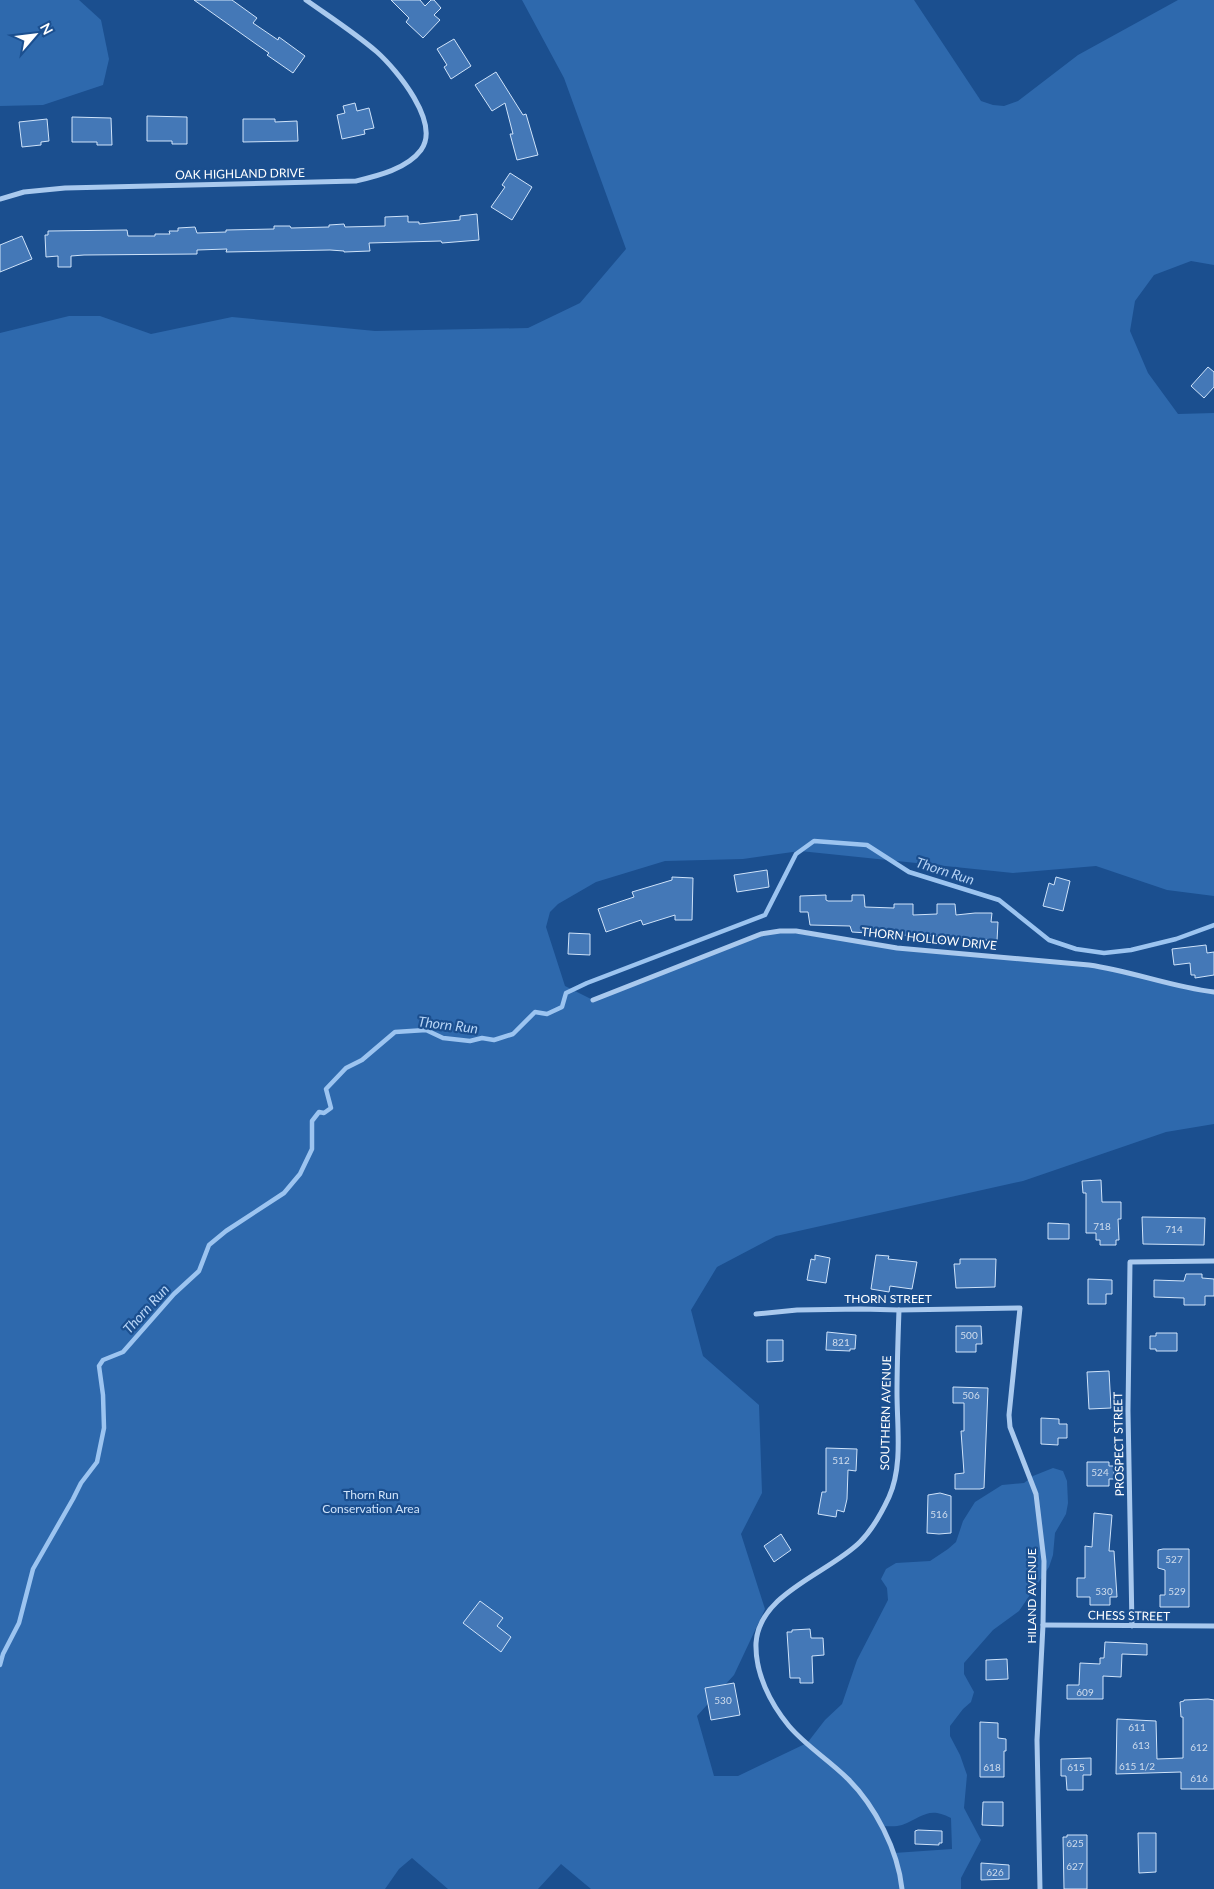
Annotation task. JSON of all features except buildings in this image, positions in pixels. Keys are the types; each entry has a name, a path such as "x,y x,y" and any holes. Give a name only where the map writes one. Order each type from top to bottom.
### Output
{"street":[{"name":"OAK HIGHLAND DRIVE","path":"0,199 24,192 40,190 356,181 387,172 412,159 422,150 425,140 424,119 419,106 392,69 363,40 306,0"},
{"name":"THORN HOLLOW DRIVE","path":"593,1000 761,934 780,931 796,931 897,948 1115,968 1176,986 1214,992"},
{"name":"PROSPECT STREET","path":"1132,1626 1128,1411 1130,1262 1214,1261"},
{"name":"THORN STREET","path":"756,1314 797,1310 1020,1308"},
{"name":"HILAND AVENUE","path":"1020,1308 1009,1415 1010,1427 1036,1494 1044,1561 1044,1625 1037,1740 1040,1889"},
{"name":"SOUTHERN AVENUE","path":"899,1310 897,1363 898,1461 895,1481 889,1496 876,1521 862,1540 849,1552 781,1598 768,1610 760,1625 756,1642 763,1684 776,1707 789,1726 849,1780 865,1800 881,1826 893,1853 902,1889"},
{"name":"CHESS STREET","path":"1044,1625 1214,1626"}],"green space":[{"path":"0,0 79,0 101,20 109,59 103,85 43,105 0,106"},
{"name":"Thorn Run Conservation Area","path":"522,0 914,0 981,101 1004,106 1018,101 1078,55 1178,0 1214,0 1214,265 1191,261 1154,275 1135,301 1130,331 1148,373 1178,414 1214,413 1214,896 1167,890 1096,866 1013,873 800,851 743,859 665,861 596,882 558,904 550,912 546,927 565,986 593,1000 761,934 780,931 853,942 1089,965 1214,992 1214,1124 1166,1132 1023,1181 776,1236 717,1267 691,1310 703,1356 759,1405 762,1493 741,1534 765,1609 734,1675 697,1716 714,1776 738,1776 807,1743 846,1779 877,1820 894,1856 902,1889 591,1889 561,1864 538,1889 448,1889 412,1858 399,1869 385,1889 0,1889 0,333 69,316 100,316 151,334 232,317 375,331 528,328 580,303 626,249 564,78"},
{"path":"1053,1468 1063,1471 1067,1481 1068,1503 1066,1514 1055,1533 1053,1555 1049,1567 1019,1611 993,1630 964,1663 964,1674 974,1692 971,1702 950,1726 950,1736 960,1755 967,1775 964,1808 981,1840 961,1878 961,1889 903,1889 894,1853 952,1849 951,1818 931,1813 902,1825 882,1826 849,1779 808,1742 825,1720 842,1704 857,1660 888,1600 887,1588 881,1579 886,1569 896,1563 930,1561 956,1542 963,1521 975,1502 1002,1485 1024,1483 1033,1476"}],"waterway":[{"name":"Thorn Run","path":"0,1665 3,1654 19,1623 33,1569 81,1483 97,1462 104,1428 103,1395 99,1366 103,1360 123,1352 174,1294 199,1271 209,1245 226,1231 284,1193 300,1174 312,1149 312,1121 319,1112 324,1113 331,1108 326,1089 346,1068 362,1060 395,1032 426,1030 443,1038 470,1041 482,1038 494,1040 513,1034 535,1012 547,1014 562,1007 566,993 587,983 765,915 796,854 814,841 867,845 909,872 999,900 1049,940 1076,949 1104,953 1131,950 1176,939 1214,925"}]}
